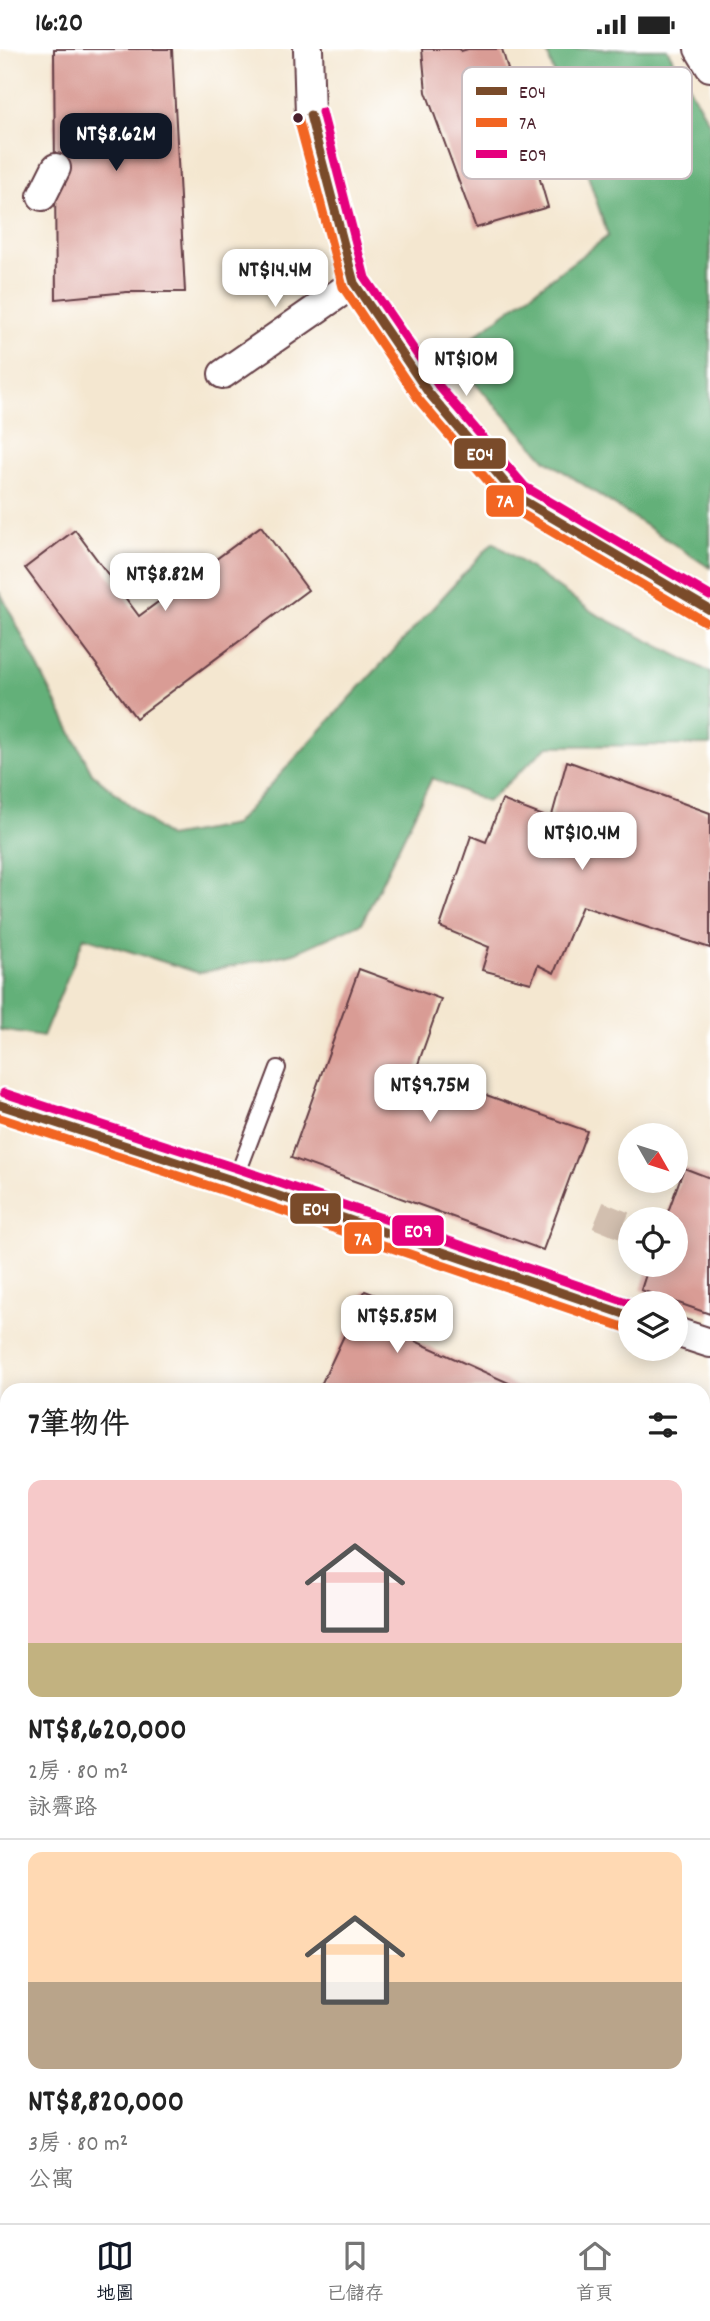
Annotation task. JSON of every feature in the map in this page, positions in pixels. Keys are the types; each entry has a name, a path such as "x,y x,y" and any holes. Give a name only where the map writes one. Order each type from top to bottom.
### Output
{"street":[{"path":"308,49 310,115 354,283 428,392 517,497 710,610"},
{"path":"699,49 710,67"},
{"path":"42,196 56,168"},
{"path":"223,374 319,320 354,283"},
{"path":"0,1105 234,1181 618,1312"},
{"path":"688,1336 710,1343"}],"lane":[{"path":"234,1181 278,1068"}],"green space":[{"path":"546,49 667,49 677,67 552,67"},
{"path":"692,93 710,124 710,568 546,460 449,355 608,236 589,179 692,179"},
{"path":"493,542 594,613 710,672 710,745 548,746 487,802 432,778 362,923 294,953 199,973 84,937 43,1037 0,1030 0,592 92,773 168,837 234,825"}],"building":[{"path":"54,49 172,49 185,292 127,292 56,299"},
{"path":"422,49 502,49 507,67 462,67 462,179 540,179 548,207 476,228 426,92"},
{"path":"261,526 308,590 136,718 25,568 75,530 139,616"},
{"path":"567,761 710,813 710,948 582,906 554,973 538,965 531,983 482,970 489,947 440,927 471,836 486,842 502,800 551,819"},
{"path":"359,969 441,999 416,1070 587,1131 543,1250 291,1158"},
{"path":"688,1170 710,1178 710,1314 688,1306 688,1291 641,1290 645,1277 688,1277 688,1207 670,1207 675,1193 688,1193"},
{"path":"365,1291 425,1314 415,1341 509,1383 322,1383"}],"tunnel":[{"path":"598,1215 618,1223"}],"transit line":[{"name":"E09","path":"322,112 365,278 438,385 525,487 710,596"},
{"name":"E04","path":"310,115 354,283 428,392 517,497 710,610"},
{"name":"7A","path":"298,118 343,287 419,400 510,507 704,621"},
{"name":"E09","path":"4,1093 239,1169 618,1299"},
{"name":"E04","path":"0,1105 235,1181 618,1312"},
{"name":"7A","path":"0,1118 231,1193 618,1325"}]}
